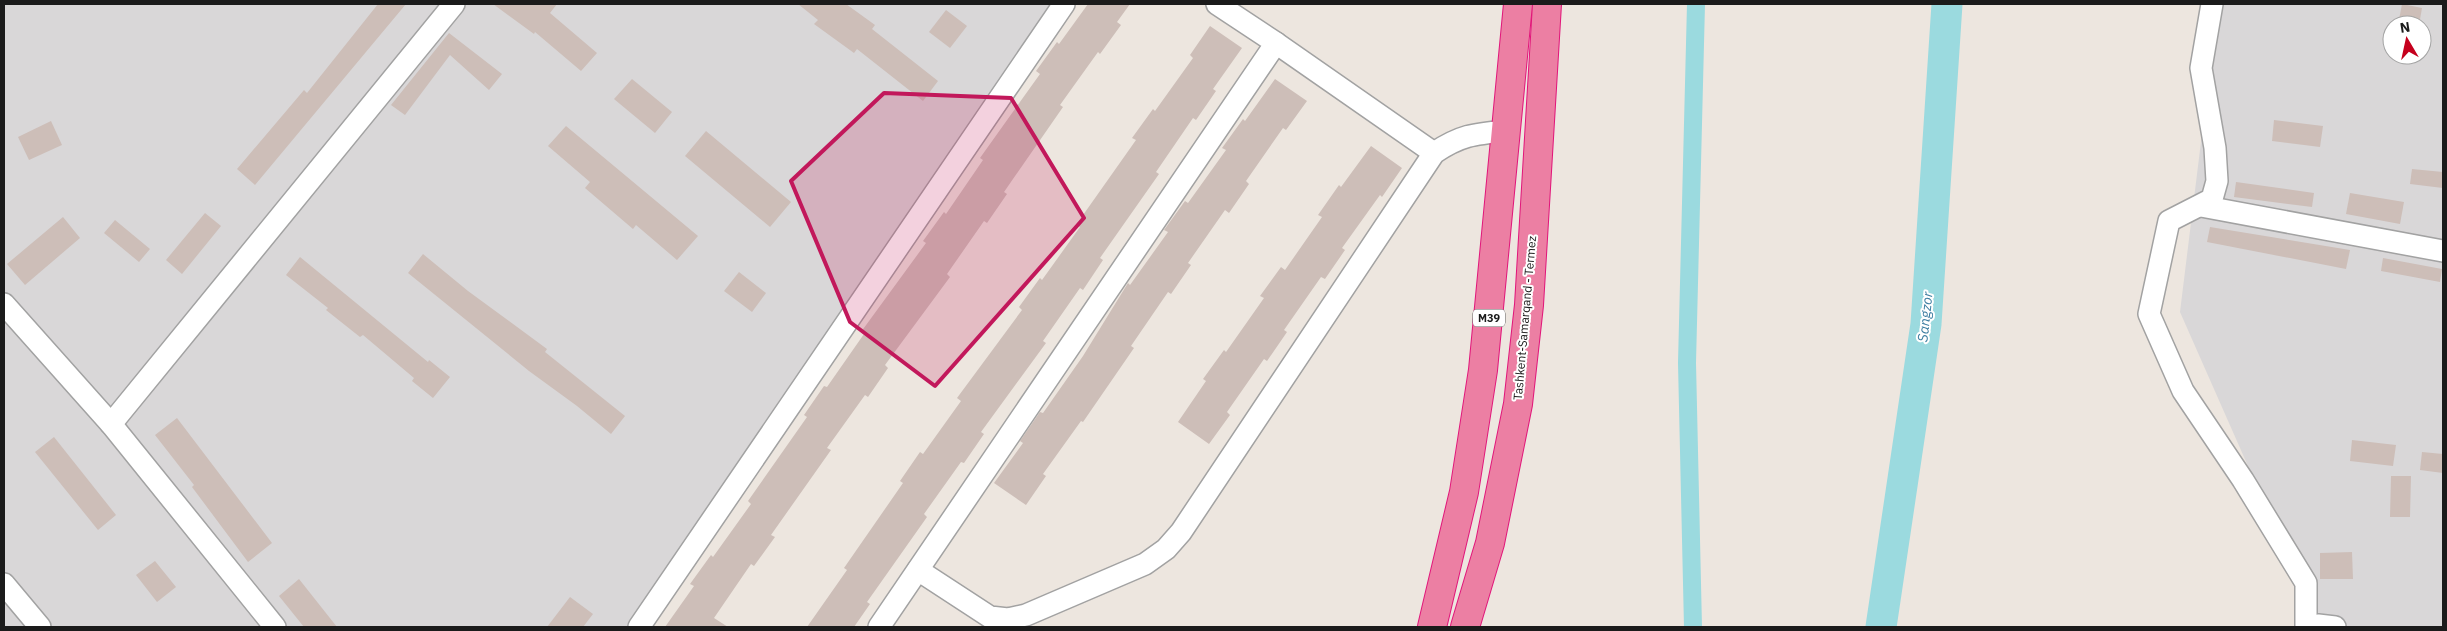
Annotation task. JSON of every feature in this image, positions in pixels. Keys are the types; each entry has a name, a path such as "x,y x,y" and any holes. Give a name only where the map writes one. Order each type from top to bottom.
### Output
{"highway":[{"name":"M39","path":"1432,627 1464,492 1483,370 1518,4"},
{"name":"Tashkent-Samarqand - Termez","path":"1465,627 1490,543 1514,422 1529,305 1547,4"},
{"path":"1490,305 1500,295 1509,292 1523,298 1529,305"}],"street":[{"path":"111,424 454,4"},
{"path":"639,627 1064,4"},
{"path":"1217,4 1434,153"},
{"path":"2212,4 2201,68 2215,148 2217,181 2212,199 2169,221 2148,314 2183,391 2243,480 2306,583 2320,626"},
{"path":"879,627 1276,43"},
{"path":"918,570 990,617 1008,619 1026,615 1145,564 1166,549 1181,532 1434,153 1454,140 1476,134 1506,131"},
{"path":"2201,206 2443,251"},
{"path":"4,304 111,424 275,627"},
{"path":"4,584 40,627"}],"highlighted area":[{"path":"884,93 1011,98 1084,218 935,386 850,322 791,181"}],"shaded area":[{"path":"4,4 1052,4 627,627 4,627"},
{"path":"2218,4 2443,4 2443,627 2319,627 2180,312"}],"building":[{"path":"378,4 406,4 255,185 237,169 304,90 307,93"},
{"path":"493,4 557,4 550,13 597,53 581,71 535,32 534,34"},
{"path":"798,4 846,4 875,25 872,29 938,81 923,101 857,49 854,53 814,24 818,20"},
{"path":"1088,4 1130,4 1117,22 1121,25 1100,54 1098,52 1060,105 1063,107 1004,192 1007,194 987,223 984,221 947,274 950,277 885,365 888,368 868,397 865,395 827,448 831,450 771,535 775,537 754,566 751,564 714,618 728,627 665,627 694,586 690,584 711,555 713,557 751,504 748,501 807,417 804,415 824,386 827,387 864,334 861,332 926,243 923,241 944,212 946,214 983,160 980,158 1040,74 1036,71 1057,42 1059,44"},
{"path":"2402,4 2422,8 2421,15 2400,15"},
{"path":"946,10 967,26 950,48 929,32"},
{"path":"1210,26 1242,48 1213,89 1216,91 1196,120 1193,118 1156,172 1159,174 1100,258 1103,260 1083,290 1080,288 1043,341 1046,343 981,432 984,434 964,463 961,462 924,514 927,517 867,602 870,604 854,627 807,627 847,570 844,568 903,483 900,481 920,452 923,454 961,401 957,398 1022,310 1019,307 1040,278 1042,280 1080,227 1076,225 1136,140 1132,138 1153,109 1155,111 1193,58 1190,55"},
{"path":"449,33 502,74 489,90 450,55 405,115 391,105"},
{"path":"632,79 672,112 655,133 614,99"},
{"path":"1275,79 1307,101 1286,130 1283,128 1246,181 1249,184 1229,213 1225,210 1188,263 1191,265 1171,294 1168,292 1131,346 1134,348 1083,422 1081,421 1043,474 1046,476 1026,505 994,483 1023,443 1020,441 1040,412 1043,413 1083,356 1128,283 1130,285 1168,232 1164,230 1185,201 1188,203 1226,150 1222,148 1243,119 1245,121"},
{"path":"2274,120 2323,126 2320,147 2272,141"},
{"path":"51,121 62,145 29,160 18,137"},
{"path":"566,126 698,236 677,260 636,225 633,229 585,188 590,182 548,146"},
{"path":"706,131 791,202 770,227 685,156"},
{"path":"1371,146 1402,168 1342,248 1345,250 1325,279 1321,277 1284,330 1287,332 1267,361 1264,359 1227,412 1230,415 1209,444 1178,422 1206,381 1203,379 1224,350 1226,352 1264,298 1260,296 1281,267 1285,270 1322,217 1318,215 1339,185 1341,187"},
{"path":"2412,169 2443,172 2443,188 2410,184"},
{"path":"2236,182 2314,193 2312,207 2234,197"},
{"path":"2350,193 2404,202 2400,224 2346,214"},
{"path":"205,213 221,226 182,274 166,260"},
{"path":"63,217 80,238 25,285 7,264"},
{"path":"115,220 150,249 139,262 104,233"},
{"path":"2210,227 2350,250 2346,269 2207,242"},
{"path":"423,254 468,291 547,349 545,352 625,416 611,434 529,371 408,273"},
{"path":"300,257 428,362 429,360 450,377 433,398 412,381 414,378 363,335 360,337 326,310 328,308 286,275"},
{"path":"2383,258 2442,269 2440,282 2381,271"},
{"path":"739,272 766,293 752,312 724,291"},
{"path":"177,418 272,543 248,562 192,487 194,485 155,435"},
{"path":"54,437 116,515 98,530 35,452"},
{"path":"2352,440 2396,445 2393,466 2350,461"},
{"path":"2422,452 2443,454 2443,473 2420,470"},
{"path":"2391,476 2411,476 2410,517 2390,517"},
{"path":"2352,552 2353,579 2320,579 2320,553"},
{"path":"155,561 176,587 157,602 136,575"},
{"path":"299,579 337,627 304,627 279,596"},
{"path":"570,597 593,614 583,627 547,627"}],"waterway":[{"path":"1693,627 1687,363 1696,4"},
{"name":"Sangzor","path":"1881,627 1926,324 1947,4"}]}
